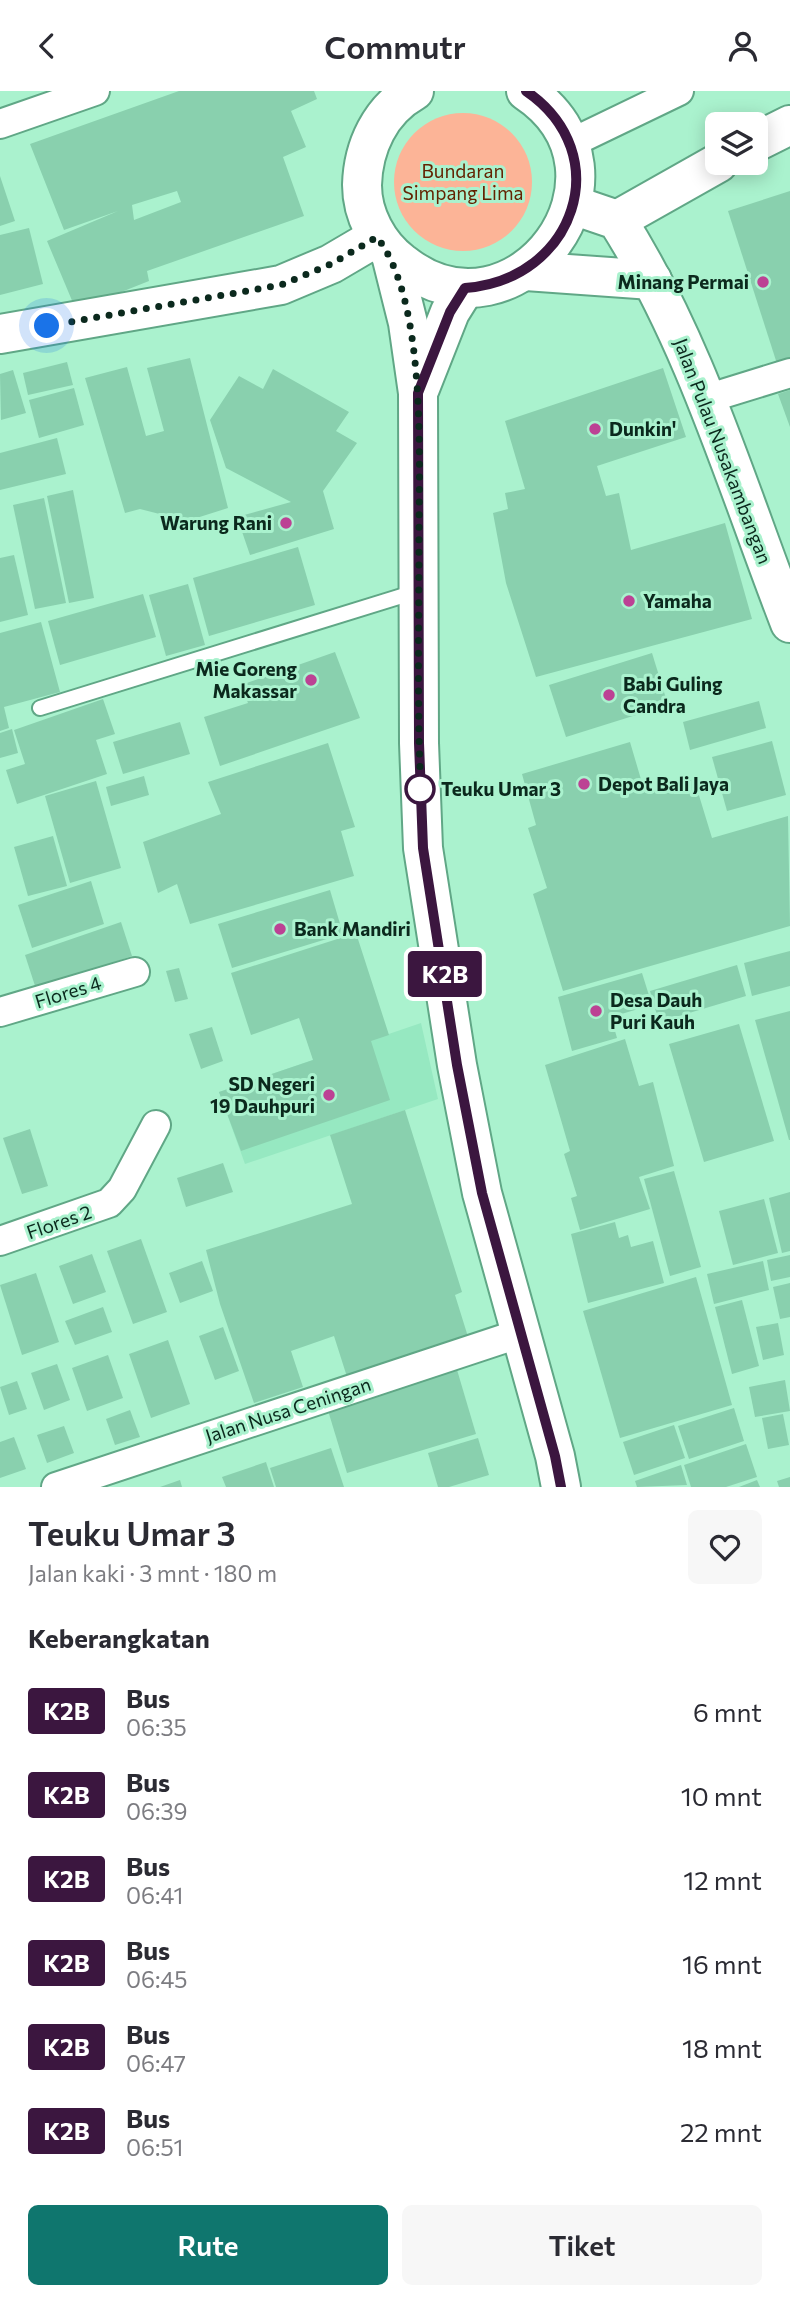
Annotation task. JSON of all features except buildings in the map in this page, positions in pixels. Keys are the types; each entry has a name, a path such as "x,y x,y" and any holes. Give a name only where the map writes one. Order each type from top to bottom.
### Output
{"main road":[{"path":"408,93 385,115 372,137 364,162 362,188 367,213 384,246 408,324 418,393 419,743 423,848 457,1065 480,1180 555,1456 561,1487"},
{"path":"384,246 413,272 438,283 465,288 486,286 526,271 547,253 563,231 573,205 576,174 569,144 538,94"},
{"path":"768,136 790,125"},
{"path":"573,205 617,220 705,170"},
{"name":"Jalan Pulau Nusakambangan","path":"617,220 652,280 706,399 790,623"},
{"path":"0,334 281,285 384,246"},
{"path":"526,271 652,280"},
{"path":"418,393 450,312 465,288"}],"street":[{"path":"0,124 95,91"},
{"path":"569,144 679,91"},
{"path":"706,399 790,373"},
{"name":"Flores 4","path":"0,1012 135,972"},
{"name":"Flores 2","path":"0,1241 109,1203 122,1189 156,1125"},
{"name":"Jalan Nusa Ceningan","path":"56,1487 521,1333"}],"lane":[{"path":"40,709 419,590"}],"shaded area":[{"name":"SD Negeri 19 Dauhpuri","path":"421,1023 438,1099 245,1164 219,1092"}],"green space":[{"name":"Bundaran Simpang Lima","path":"463,113 489,118 512,133 527,156 532,182 527,208 512,231 489,246 463,251 437,246 414,231 399,208 394,182 399,156 414,133 437,118"}],"bus line":[{"name":"K2B","path":"526,91 551,112 569,144 576,174 573,205 563,231 547,253 526,271 486,286 465,288 450,312 418,393 419,743 423,848 449,1000 457,1065 482,1193 555,1456 561,1487"}],"place":[{"name":"Minang Permai","path":"763,282"},
{"name":"Dunkin'","path":"595,429"},
{"name":"Warung Rani","path":"286,523"},
{"name":"Yamaha","path":"629,601"},
{"name":"Mie Goreng Makassar","path":"311,680"},
{"name":"Babi Guling Candra","path":"609,695"},
{"name":"Depot Bali Jaya","path":"584,784"},
{"name":"Teuku Umar 3","path":"420,789"},
{"name":"Bank Mandiri","path":"280,929"},
{"name":"Desa Dauh Puri Kauh","path":"596,1011"},
{"name":"SD Negeri 19 Dauhpuri","path":"329,1095"}],"route":[{"path":"47,326 281,285 331,264 377,237 391,255 397,276 408,324 418,393 421,795 420,789"}]}
